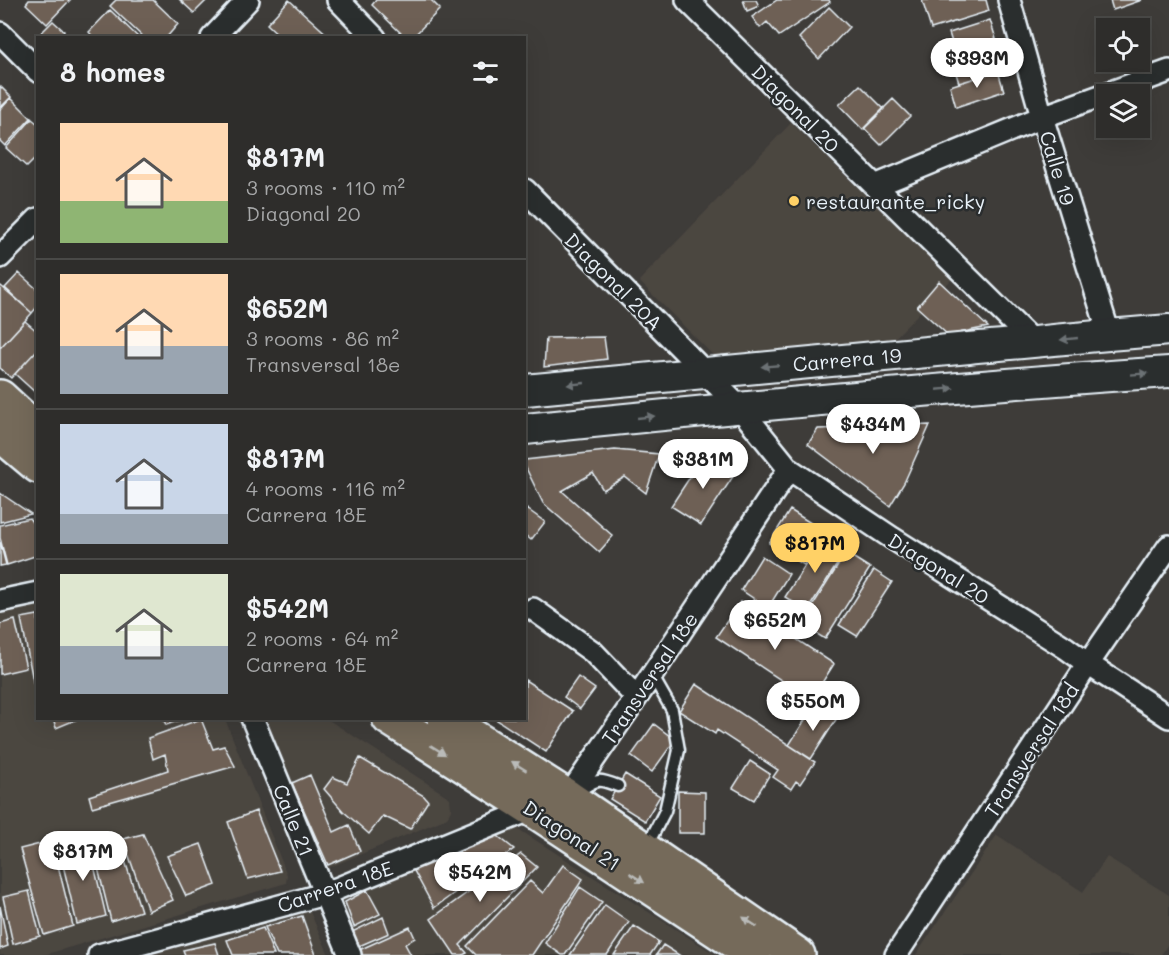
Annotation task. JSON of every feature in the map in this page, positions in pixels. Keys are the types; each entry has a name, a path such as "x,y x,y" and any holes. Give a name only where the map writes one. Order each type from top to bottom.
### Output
{"highway":[{"path":"0,397 25,444"},
{"name":"Diagonal 21","path":"392,720 532,808 754,955"},
{"name":"Diagonal 21","path":"447,720 568,797 798,955"}],"street":[{"path":"214,36 248,0"},
{"path":"338,0 373,36"},
{"name":"Diagonal 20","path":"687,0 1034,342"},
{"name":"Calle 19","path":"1009,0 1042,117 1109,334"},
{"path":"0,33 36,68"},
{"path":"875,186 1042,117 1169,71"},
{"name":"Diagonal 20A","path":"526,191 703,371"},
{"path":"0,257 36,221"},
{"name":"Carrera 19","path":"526,390 703,371 1169,330"},
{"name":"Diagonal 20","path":"703,371 739,407 789,469 1169,717"},
{"name":"Carrera 19","path":"526,429 1051,379 1169,372"},
{"name":"Transversal 18e","path":"568,797 789,469"},
{"name":"Transversal 18d","path":"896,955 1088,664 1169,546"},
{"path":"0,601 36,593"},
{"path":"533,609 593,652 636,698"},
{"name":"Calle 21","path":"253,720 350,955"},
{"name":"Carrera 18E","path":"99,955 324,894 532,808 568,797"}],"lane":[{"path":"645,850 665,811 679,750 672,710 652,675"},
{"path":"568,797 601,779 618,786"},
{"path":"655,805 665,811"}],"shaded area":[{"name":"restaurante_ricky","path":"791,123 952,279 886,347 721,363 639,281"},
{"path":"36,606 36,720 225,720 287,875 286,883 44,955 0,955 0,613"},
{"path":"258,720 329,720 450,798 451,810 447,818 321,871"},
{"path":"510,824 716,955 359,955 341,905 344,897"},
{"path":"997,835 1083,892 1107,857 1169,895 1169,942 1161,955 916,955"},
{"path":"302,911 310,912 329,955 151,955"}],"building":[{"path":"29,0 70,0 47,24 26,4"},
{"path":"116,0 153,0 178,24 168,36 142,36 110,6"},
{"path":"180,0 207,0 194,13"},
{"path":"289,0 329,36 280,36 267,24"},
{"path":"376,0 431,0 440,9 414,36 404,36 372,5"},
{"path":"743,0 756,0 759,6 747,11"},
{"path":"777,0 829,0 830,2 779,36 767,22 760,28 752,17"},
{"path":"922,0 986,0 989,11 931,29"},
{"path":"1110,0 1142,0 1113,10"},
{"path":"829,7 849,27 819,59 799,38"},
{"path":"110,10 137,36 92,36 89,32"},
{"path":"990,20 996,39 955,52 949,33"},
{"path":"53,21 64,31 60,36 43,36 41,33"},
{"path":"989,42 998,71 959,83 950,54"},
{"path":"998,71 1004,91 956,107 950,86"},
{"path":"860,85 884,109 863,130 839,105"},
{"path":"0,86 11,97 0,108"},
{"path":"11,98 31,118 5,146 0,141 0,110"},
{"path":"893,99 910,116 881,145 864,128"},
{"path":"32,119 36,122 36,158 27,167 6,148"},
{"path":"19,273 36,288 36,308 32,313 5,288"},
{"path":"939,281 988,327 948,335 917,307"},
{"path":"0,287 32,313 0,348"},
{"path":"25,321 36,330 36,351 11,378 0,368 0,348"},
{"path":"604,337 607,359 544,367 546,338"},
{"path":"36,351 36,393 15,374"},
{"path":"930,425 904,483 890,506 808,444 818,429"},
{"path":"615,450 659,454 646,493 625,477 603,490 593,473 562,491 613,536 599,552 543,503 526,468 526,460"},
{"path":"705,454 734,475 701,525 671,506"},
{"path":"0,493 31,514 0,522"},
{"path":"527,509 545,522 531,540 526,536"},
{"path":"790,510 825,532 804,565 769,543"},
{"path":"29,518 36,527 36,556 7,565 0,538 0,525"},
{"path":"823,537 845,552 807,611 785,597"},
{"path":"0,542 6,565 0,566"},
{"path":"846,553 870,568 825,639 801,624"},
{"path":"762,556 789,574 768,608 741,590"},
{"path":"874,570 892,582 857,636 839,625"},
{"path":"740,602 834,664 811,700 716,637"},
{"path":"36,615 36,686 34,686 21,618"},
{"path":"15,620 26,668 0,674 0,624"},
{"path":"578,677 595,689 580,709 564,697"},
{"path":"526,681 573,711 546,752 497,720 526,720"},
{"path":"696,684 815,762 800,784 796,781 791,789 773,777 778,770 717,730 715,734 679,711"},
{"path":"815,704 837,718 811,759 789,745"},
{"path":"54,720 75,720 56,728"},
{"path":"164,720 180,720 166,725"},
{"path":"201,720 213,749 224,746 235,766 92,807 89,796 168,770 165,754 153,759 148,738"},
{"path":"654,724 675,740 652,772 631,756"},
{"path":"360,758 424,796 428,801 410,829 383,816 369,834 343,811 324,789 333,777 347,783"},
{"path":"750,761 770,774 754,800 733,788"},
{"path":"625,774 660,796 645,821 610,799"},
{"path":"310,775 334,832 349,825 360,851 328,865 292,783"},
{"path":"678,791 705,792 705,833 678,833"},
{"path":"256,811 280,871 248,879 228,822"},
{"path":"489,829 514,849 434,908 412,867"},
{"path":"143,834 173,900 148,911 123,839"},
{"path":"88,840 106,916 77,924 59,848"},
{"path":"52,841 73,926 44,935 20,849"},
{"path":"201,844 216,885 186,896 167,856"},
{"path":"521,854 537,867 460,945 467,953 455,955 431,919"},
{"path":"125,861 141,911 111,921 98,868"},
{"path":"563,865 583,879 532,955 476,955 467,946 530,881 543,893"},
{"path":"580,887 602,902 565,955 562,955 545,943"},
{"path":"367,890 380,914 354,927 345,902"},
{"path":"29,891 40,936 13,944 3,897"},
{"path":"605,905 629,922 607,955 570,955"},
{"path":"0,906 8,946 0,949"},
{"path":"302,916 316,955 277,955 265,927"},
{"path":"383,917 389,933 359,946 352,932"},
{"path":"634,926 659,942 650,955 614,955"},
{"path":"410,927 415,938 405,944 411,955 361,955 359,950"},
{"path":"263,928 274,955 233,955 227,940"},
{"path":"215,943 219,955 185,955 183,950"},
{"path":"663,945 679,955 656,955"}],"place":[{"name":"restaurante_ricky","path":"794,201"}]}
